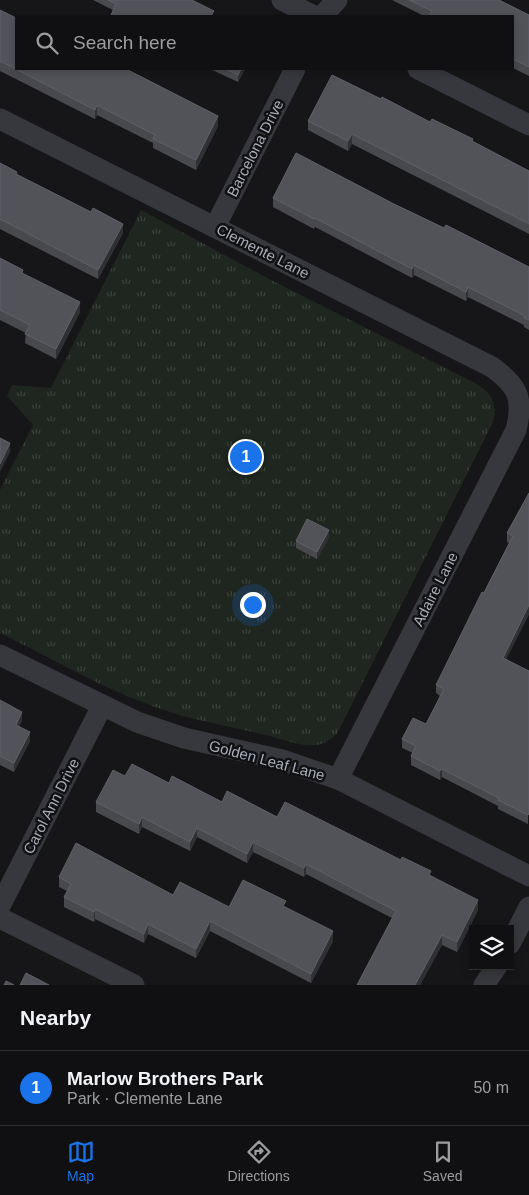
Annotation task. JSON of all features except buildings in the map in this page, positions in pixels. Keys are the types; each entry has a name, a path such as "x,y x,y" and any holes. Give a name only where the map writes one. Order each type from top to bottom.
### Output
{"street":[{"path":"282,0 312,15"},
{"path":"321,15 323,0"},
{"path":"322,15 337,0"},
{"name":"Barcelona Drive","path":"215,227 294,70"},
{"path":"420,70 529,125"},
{"name":"Clemente Lane","path":"0,119 492,367 505,376 513,385 517,395"},
{"name":"Adaire Lane","path":"338,779 516,430 520,414 517,395"},
{"name":"Golden Leaf Lane","path":"0,655 137,722 184,738 282,760 338,779 529,876"},
{"name":"Carol Ann Drive","path":"0,906 102,706"},
{"path":"514,936 529,907"},
{"path":"0,918 134,985"},
{"path":"484,985 494,970"}],"green space":[{"path":"141,210 271,280 477,384 487,391 494,405 493,422 338,732 330,740 322,744 303,745 161,709 120,693 0,633 0,490 33,425 7,396 12,385 51,388"}],"place":[{"name":"Marlow Brothers Park","path":"246,457"}]}
